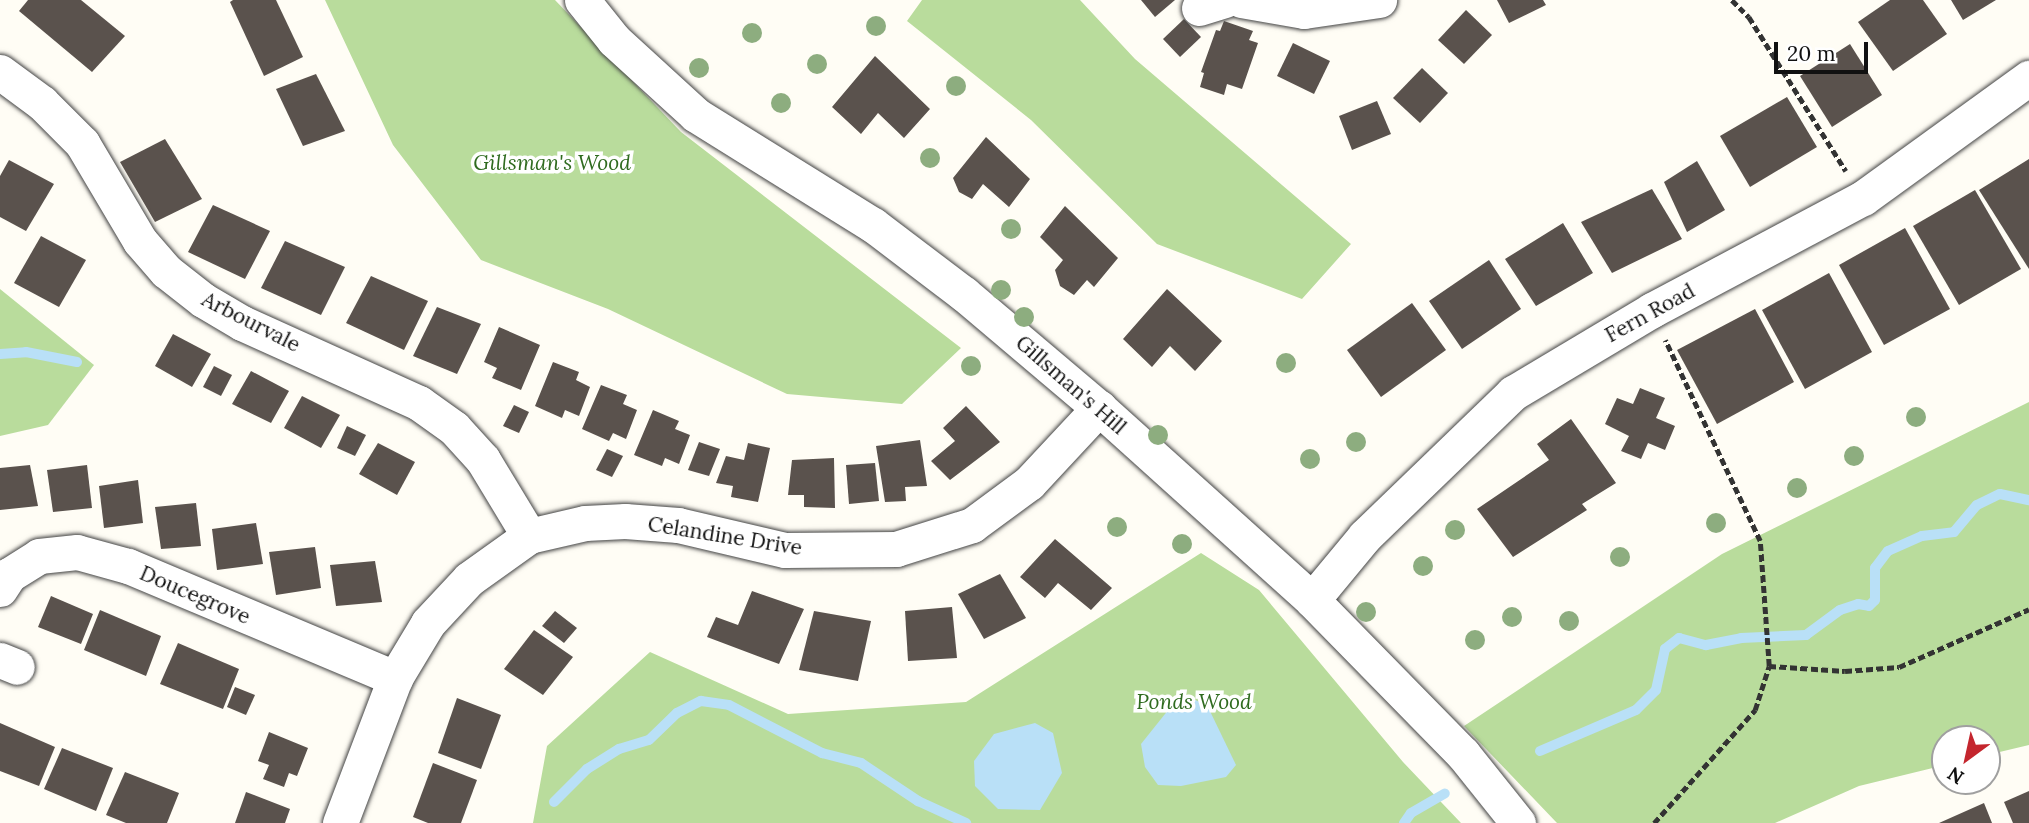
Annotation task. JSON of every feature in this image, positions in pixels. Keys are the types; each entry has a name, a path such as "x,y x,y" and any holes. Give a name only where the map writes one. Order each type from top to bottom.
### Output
{"street":[{"name":"Gillsman's Hill","path":"582,0 614,40 696,115 873,225 964,293 1099,408 1312,600 1463,754 1518,823"},
{"path":"1241,0 1304,11 1378,0"},
{"name":"Arbourvale","path":"0,72 42,103 82,143 127,221 166,271 203,300 242,323 419,403 454,428 482,460 529,536"},
{"name":"Fern Road","path":"1312,600 1365,536 1513,393 1652,310 1863,198 2029,78"},
{"name":"Celandine Drive","path":"340,823 395,678 428,623 461,587 529,536 586,523 625,520 678,524 785,550 896,550 972,525 1029,483 1099,408"},
{"name":"Doucegrove","path":"0,589 9,575 39,556 77,552 128,566 395,678"}],"path":[{"path":"1732,0 1749,17 1863,198"},
{"path":"1652,310 1760,541 1769,666 1755,710 1654,823"},
{"path":"1769,666 1845,671 1899,667 2029,609"}],"green space":[{"name":"Gillsman's Wood","path":"325,0 555,0 681,132 961,348 902,404 787,394 608,309 481,260 393,145"},
{"path":"922,0 1080,0 1135,59 1351,244 1302,299 1157,244 1031,120 907,21"},
{"path":"0,289 94,365 48,425 0,436"},
{"path":"2029,402 2029,745 2001,752 2001,725 1931,725 1931,768 1859,786 1775,823 1557,823 1464,726 1722,554"},
{"name":"Ponds Wood","path":"1201,553 1259,590 1403,762 1461,823 533,823 547,746 650,652 788,714 966,702"}],"water":[{"path":"1181,694 1207,705 1236,765 1226,777 1181,786 1158,785 1145,767 1141,744"},
{"path":"1035,723 1053,733 1062,773 1040,810 998,809 975,786 974,761 994,734"}],"building":[{"path":"28,0 81,0 125,36 92,72 19,11"},
{"path":"276,0 303,57 264,76 230,2"},
{"path":"1141,0 1175,0 1155,17"},
{"path":"1497,0 1543,0 1546,5 1509,23"},
{"path":"1890,0 1923,0 1947,34 1893,71 1858,22"},
{"path":"1951,0 1996,0 1963,20"},
{"path":"1466,10 1492,35 1464,64 1438,40"},
{"path":"1184,19 1201,37 1180,57 1163,39"},
{"path":"1224,21 1253,31 1249,40 1258,43 1242,89 1227,84 1224,95 1200,87 1204,73 1201,72 1216,30 1220,31"},
{"path":"1293,43 1330,61 1314,94 1277,76"},
{"path":"1850,44 1882,95 1832,127 1800,76"},
{"path":"875,56 930,109 904,138 878,113 861,134 832,107"},
{"path":"1422,68 1448,93 1420,123 1393,98"},
{"path":"316,74 345,131 303,146 276,89"},
{"path":"1787,97 1817,147 1750,187 1720,136"},
{"path":"1377,101 1391,134 1352,150 1339,116"},
{"path":"986,137 1030,179 1009,207 983,184 972,199 959,192 953,178"},
{"path":"165,139 202,199 155,222 120,162"},
{"path":"2029,159 2029,269 1979,190"},
{"path":"9,160 54,184 26,231 0,217 0,176"},
{"path":"1697,161 1725,210 1687,232 1664,182"},
{"path":"1652,189 1682,239 1612,273 1581,222"},
{"path":"1975,190 2021,269 1959,305 1913,226"},
{"path":"213,205 270,231 245,279 188,252"},
{"path":"1065,206 1118,258 1094,287 1087,280 1074,295 1060,286 1055,270 1063,260 1040,237"},
{"path":"1563,223 1593,273 1536,306 1505,259"},
{"path":"1905,228 1950,309 1884,345 1839,265"},
{"path":"41,236 86,260 59,307 14,283"},
{"path":"285,241 345,267 321,315 261,288"},
{"path":"1489,260 1521,309 1462,349 1429,301"},
{"path":"1829,273 1872,352 1805,389 1762,310"},
{"path":"371,276 428,301 404,350 346,323"},
{"path":"1167,289 1222,341 1195,371 1170,346 1152,367 1123,339"},
{"path":"1412,303 1446,350 1381,397 1347,350"},
{"path":"437,307 481,324 457,374 413,356"},
{"path":"1755,309 1794,382 1717,424 1677,350"},
{"path":"499,327 540,345 521,390 492,378 497,368 484,362"},
{"path":"173,334 211,354 192,387 155,366"},
{"path":"553,362 579,372 576,380 590,387 579,416 565,410 562,418 535,406"},
{"path":"214,366 232,375 221,396 203,387"},
{"path":"251,371 289,391 271,423 232,404"},
{"path":"601,385 627,395 623,404 637,410 626,439 613,433 609,441 582,429"},
{"path":"1640,388 1665,398 1656,418 1675,426 1665,450 1648,443 1641,459 1621,451 1629,436 1605,424 1617,398 1633,404"},
{"path":"302,396 340,415 321,448 284,428"},
{"path":"514,405 529,412 519,433 503,426"},
{"path":"966,406 1000,442 950,480 931,461 955,441 943,428"},
{"path":"653,410 679,421 675,429 690,435 679,464 665,458 662,466 634,455"},
{"path":"1571,419 1616,483 1582,504 1587,510 1513,557 1477,509 1549,460 1537,444"},
{"path":"347,426 366,435 355,456 337,448"},
{"path":"920,440 927,486 905,487 906,501 885,502 876,446"},
{"path":"699,442 720,449 709,476 688,470"},
{"path":"378,443 415,462 397,495 359,474"},
{"path":"748,443 770,448 758,502 731,497 733,486 716,483 726,456 744,460"},
{"path":"607,449 623,456 612,477 596,470"},
{"path":"834,458 835,508 804,507 804,495 788,495 792,460"},
{"path":"875,463 879,501 849,504 846,465"},
{"path":"30,465 38,506 0,510 0,468"},
{"path":"87,465 92,508 53,512 47,470"},
{"path":"138,480 143,523 104,528 99,486"},
{"path":"196,503 201,546 161,549 155,507"},
{"path":"256,523 263,564 217,570 212,529"},
{"path":"1055,539 1112,588 1091,610 1058,583 1045,598 1020,577"},
{"path":"315,547 321,588 276,595 269,552"},
{"path":"375,561 382,602 336,606 330,565"},
{"path":"1000,574 1026,618 984,639 958,594"},
{"path":"752,591 804,609 779,664 707,637 716,617 738,625"},
{"path":"51,596 93,614 81,644 38,627"},
{"path":"952,607 957,658 908,661 905,611"},
{"path":"100,610 161,636 146,676 84,650"},
{"path":"555,611 577,628 564,643 542,626"},
{"path":"814,611 871,621 858,681 799,670"},
{"path":"534,630 573,657 543,695 504,669"},
{"path":"178,643 239,669 223,709 160,684"},
{"path":"235,687 255,695 246,715 227,707"},
{"path":"457,698 501,715 481,769 438,753"},
{"path":"0,723 55,747 39,786 0,771"},
{"path":"269,732 308,748 297,776 289,773 284,787 263,779 269,765 258,761"},
{"path":"62,748 113,768 96,811 44,789"},
{"path":"433,763 477,780 461,823 428,823 413,817"},
{"path":"125,772 179,793 167,823 126,823 106,815"},
{"path":"2029,791 2029,823 2013,823 2004,802"},
{"path":"246,792 290,809 285,823 235,823"},
{"path":"1984,803 1992,823 1939,823"}],"waterway":[{"path":"0,354 26,352 77,362"},
{"path":"1540,751 1636,710 1656,690 1665,649 1679,638 1706,645 1741,638 1806,635 1840,610 1858,604 1869,606 1875,600 1875,568 1888,551 1922,536 1954,532 1977,505 2000,494 2029,500"},
{"path":"554,802 587,769 619,749 649,740 677,713 701,701 729,705 822,753 861,763 918,801 966,823"},
{"path":"1404,823 1411,813 1445,793"}]}
